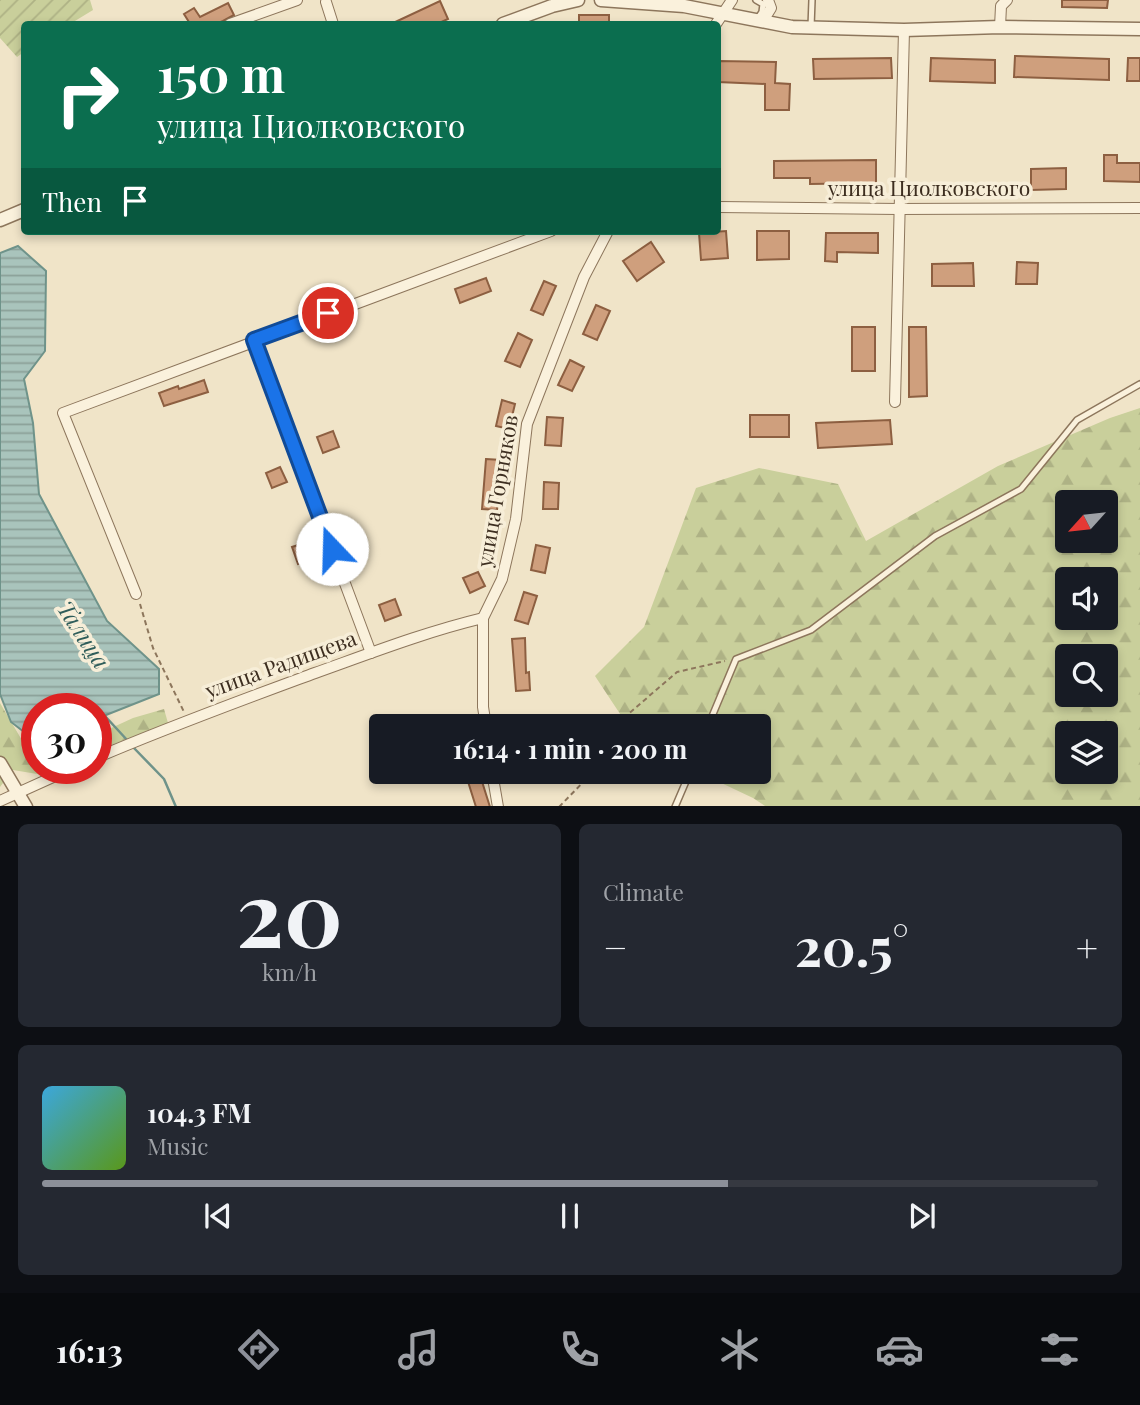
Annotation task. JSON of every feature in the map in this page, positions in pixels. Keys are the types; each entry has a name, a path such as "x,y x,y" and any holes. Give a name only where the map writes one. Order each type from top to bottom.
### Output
{"street":[{"path":"238,21 297,0"},
{"path":"511,21 578,0"},
{"path":"601,0 684,6 792,27 904,30 1000,27 1140,29"},
{"path":"718,21 734,0"},
{"path":"756,21 766,16 771,8 768,0"},
{"path":"1000,27 1001,6 1007,0"},
{"path":"324,1 332,21"},
{"path":"895,402 904,30"},
{"name":"улица Циолковского","path":"721,207 1140,208"},
{"path":"0,220 21,211"},
{"path":"135,594 63,413 540,235"},
{"name":"улица Горняков","path":"484,714 483,618 502,579 516,519 527,424 584,276 606,235"},
{"path":"254,340 370,653"},
{"name":"улица Радищева","path":"112,751 188,720 370,653 445,627 483,618"},
{"path":"0,763 25,806"},
{"path":"0,801 36,784"},
{"path":"494,784 498,806"}],"lane":[{"path":"756,0 762,4 762,12 756,21"},
{"path":"811,27 812,0"},
{"path":"713,714 736,659 811,630 935,536 1021,489 1077,420 1140,384"},
{"path":"676,806 685,784"}],"path":[{"path":"135,594 148,626 153,649 188,720"},
{"path":"628,714 677,672 736,659"},
{"path":"560,806 581,784"}],"green space":[{"path":"0,0 90,0 93,10 75,21 21,21 21,54 17,57 0,38"},
{"path":"1140,408 1140,806 765,806 723,784 771,784 771,714 620,714 595,676 644,627 696,488 759,468 838,484 866,541 998,466"},
{"path":"0,703 21,739 21,771 13,770 0,787"},
{"path":"164,709 168,723 112,745 112,728"}],"water":[{"path":"18,246 46,271 45,351 24,379 33,423 39,494 107,621 159,669 159,694 112,713 112,693 21,693 21,730 11,722 0,694 0,253"}],"building":[{"path":"1062,0 1108,0 1107,8 1062,7"},
{"path":"440,1 448,19 444,21 397,21"},
{"path":"228,3 234,15 223,21 188,21 184,14 194,8 200,17"},
{"path":"579,15 609,15 609,21 579,21"},
{"path":"1015,56 1109,59 1109,80 1014,77"},
{"path":"891,58 892,78 814,79 813,59"},
{"path":"931,58 995,60 995,83 930,81"},
{"path":"1128,58 1140,58 1140,81 1127,81"},
{"path":"721,61 776,62 775,83 790,84 789,110 765,110 765,84 721,82"},
{"path":"1104,155 1117,155 1117,163 1140,163 1140,182 1104,181"},
{"path":"876,160 876,183 810,184 810,178 774,178 774,161"},
{"path":"1066,168 1066,189 1031,190 1031,169"},
{"path":"721,231 726,231 728,258 701,260 699,235 721,235"},
{"path":"757,231 789,231 789,259 757,260"},
{"path":"826,233 878,233 878,253 837,252 837,262 825,261"},
{"path":"651,242 664,262 637,281 623,261"},
{"path":"1017,262 1038,263 1037,284 1016,284"},
{"path":"973,263 974,286 932,286 932,264"},
{"path":"486,278 491,291 460,303 455,289"},
{"path":"544,281 556,286 543,315 531,310"},
{"path":"596,305 610,311 597,340 583,334"},
{"path":"852,327 875,327 875,371 852,371"},
{"path":"909,327 926,327 927,396 909,397"},
{"path":"518,333 532,340 520,367 505,361"},
{"path":"570,360 584,367 572,391 558,385"},
{"path":"204,380 208,392 164,406 159,393"},
{"path":"502,400 515,404 509,429 496,426"},
{"path":"750,415 789,415 789,437 750,437"},
{"path":"547,417 563,418 561,446 545,445"},
{"path":"890,420 892,444 818,448 816,423"},
{"path":"333,431 339,447 323,453 317,437"},
{"path":"486,459 501,460 497,510 482,509"},
{"path":"280,467 287,482 272,488 266,473"},
{"path":"544,482 559,483 558,509 543,509"},
{"path":"308,542 314,558 298,564 292,547"},
{"path":"536,545 550,548 545,573 531,570"},
{"path":"478,572 485,586 470,593 463,578"},
{"path":"524,592 537,596 528,624 515,620"},
{"path":"395,599 401,615 385,621 379,605"},
{"path":"525,638 526,673 529,672 530,690 516,691 512,639"},
{"path":"469,784 483,784 490,806 476,806"}],"waterway":[{"name":"Талица","path":"112,724 128,741"},
{"name":"Талица","path":"132,746 164,779 176,806"}],"route":[{"path":"328,313 254,340 332,549"}]}
